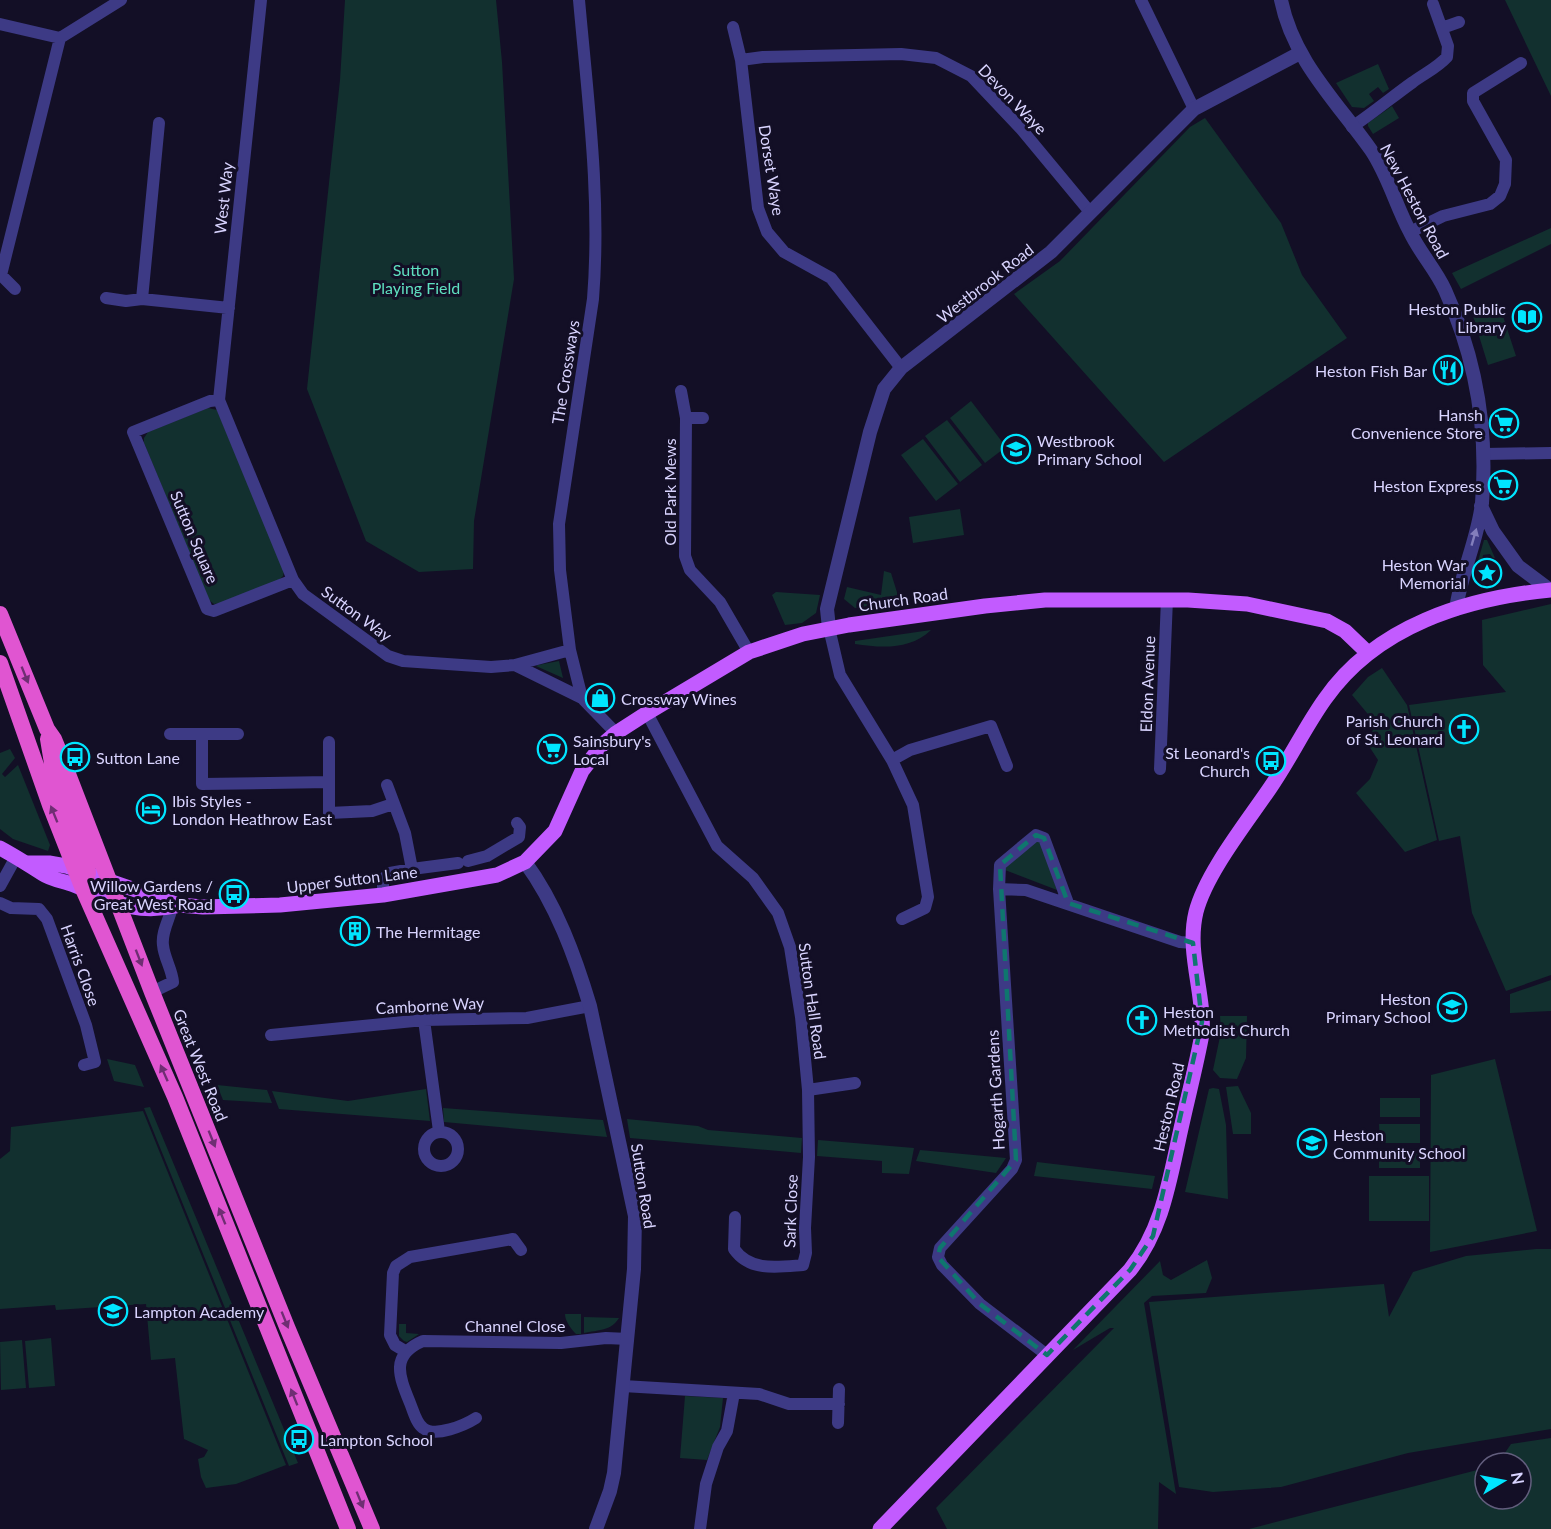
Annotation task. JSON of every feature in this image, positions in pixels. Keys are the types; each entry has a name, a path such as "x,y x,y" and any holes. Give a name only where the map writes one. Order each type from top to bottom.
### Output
{"highway":[{"name":"Great West Road","path":"0,614 47,729 54,739 152,992 287,1327 372,1529"},
{"path":"0,663 50,805 175,1097 348,1529"},
{"path":"47,729 54,775 87,861 82,877"}],"main road":[{"name":"Heston Road","path":"880,1529 1143,1254 1157,1225 1202,1034 1202,1011 1193,943 1195,914 1210,878 1286,765 1324,699 1343,676 1368,653 1414,625 1456,609 1550,590"},
{"name":"Church Road","path":"525,862 555,831 582,771 602,745 647,713 749,652 784,639 829,628 985,606 1045,600 1167,599 1247,604 1327,621 1345,631 1368,653"},
{"path":"0,848 45,876 82,877 109,881"},
{"path":"22,860 50,863 82,877 117,904"},
{"name":"Upper Sutton Lane","path":"117,904 145,908 175,905 203,907 280,905 383,895 497,875 525,862"},
{"name":"Upper Sutton Lane","path":"109,881 175,905"}],"street":[{"path":"15,289 0,275 60,38 121,0"},
{"name":"West Way","path":"219,400 261,0"},
{"name":"The Crossways","path":"579,0 594,154 596,264 593,299 559,524 560,570 570,650 582,698"},
{"path":"1141,0 1194,109"},
{"name":"New Heston Road","path":"1281,0 1299,52 1352,127 1372,151 1384,173 1410,232 1444,288 1467,349 1480,402 1484,454 1481,506 1458,591 1456,609"},
{"path":"1352,127 1416,80 1438,67 1447,57 1448,46 1433,4"},
{"path":"1442,28 1459,22"},
{"path":"0,24 60,38"},
{"name":"Dorset Waye","path":"734,27 741,60 758,208 766,232 784,252 831,278 901,368"},
{"name":"Westbrook Road","path":"829,628 827,609 870,432 884,389 901,368 1051,252 1194,109 1299,52"},
{"name":"Devon Waye","path":"741,60 763,57 901,54 936,58 971,76 1022,130 1090,212"},
{"path":"1410,232 1443,216 1490,204 1500,196 1505,184 1506,160 1473,101 1473,93 1521,63"},
{"path":"141,299 159,123"},
{"path":"106,298 126,301 141,299 229,308"},
{"name":"Old Park Mews","path":"681,391 686,418 685,556 690,570 720,602 749,652"},
{"path":"219,400 293,580"},
{"name":"Sutton Square","path":"219,400 210,401 133,432 207,609 214,611 293,580"},
{"name":"Old Park Mews","path":"686,418 703,418"},
{"path":"1484,454 1551,453"},
{"name":"New Heston Road","path":"1481,506 1493,531 1518,566 1550,590"},
{"name":"New Heston Road","path":"1518,566 1524,594"},
{"name":"Sutton Way","path":"293,580 303,594 388,656 404,661 491,667 515,666 570,650"},
{"name":"Eldon Avenue","path":"1160,769 1167,599"},
{"path":"829,628 840,675 892,760 913,805 928,897 925,908 902,919"},
{"name":"Sutton Way","path":"515,666 582,698"},
{"path":"582,698 616,733"},
{"name":"Sutton Hall Road","path":"647,713 717,846 753,878 778,913 790,947 801,1017 808,1090 809,1157"},
{"path":"892,760 910,750 991,726 1007,766"},
{"path":"170,734 238,734"},
{"path":"202,734 202,784 329,782"},
{"path":"328,742 329,813 372,811 393,804"},
{"path":"387,785 405,833 412,869"},
{"path":"383,895 383,879 390,873 487,856 519,837 521,831 517,823"},
{"name":"Hogarth Gardens","path":"1047,1356 980,1304 942,1265 938,1257 940,1248 1012,1169 1016,1160 999,889 1000,865 1036,835 1044,838 1068,903"},
{"path":"487,856 497,875"},
{"path":"0,886 22,860"},
{"name":"Sutton Road","path":"525,862 553,910 580,972 590,1006 635,1216 634,1269 614,1473 596,1529"},
{"path":"999,889 1026,891 1068,903 1180,942 1193,943"},
{"name":"Harris Close","path":"0,903 10,908 39,909 47,920 86,1025 95,1062 84,1065"},
{"path":"152,992 173,982 173,975 162,946 175,905"},
{"name":"Camborne Way","path":"271,1035 424,1020 527,1018 590,1006"},
{"path":"424,1020 439,1131"},
{"path":"808,1090 855,1083"},
{"name":"Sark Close","path":"735,1217 734,1249 746,1263 761,1266 803,1265 806,1253 809,1157"},
{"path":"476,1418 466,1424 433,1432 424,1429 418,1422 400,1380 400,1361 405,1351 395,1345 390,1335 393,1273 396,1266 410,1257 513,1239 521,1250"},
{"name":"Channel Close","path":"405,1351 423,1341 561,1343 606,1338 628,1339"},
{"path":"623,1386 759,1394 789,1404 839,1404"},
{"path":"838,1423 839,1389"},
{"path":"700,1529 706,1484 718,1447 727,1431 734,1393"}],"highlighted area":[{"path":"1036,835 1044,838 1068,903 1193,943 1202,1022 1153,1236 1130,1270 1047,1355 980,1304 938,1257 940,1248 1016,1160 1000,865"}],"green space":[{"name":"Sutton Playing Field","path":"345,0 496,0 502,62 514,279 474,521 473,569 419,572 366,541 307,389 340,80"},
{"path":"1505,0 1551,0 1551,96"},
{"path":"1378,64 1389,89 1383,93 1378,87 1369,94 1374,101 1364,108 1352,107 1336,83"},
{"path":"1392,106 1399,118 1373,134 1368,123"},
{"path":"1205,118 1281,223 1302,275 1347,338 1164,462 1014,294 1060,261 1190,127"},
{"path":"1551,228 1551,244 1461,289 1452,273"},
{"path":"1498,301 1516,356 1488,365 1472,313"},
{"path":"971,401 1006,447 985,463 950,418"},
{"path":"208,408 217,410 284,571 279,580 214,604 209,600 144,443 148,432"},
{"path":"947,420 982,465 960,482 925,436"},
{"path":"923,439 958,484 936,501 901,455"},
{"path":"960,509 964,535 913,543 909,517"},
{"path":"1484,540 1487,540 1495,558 1490,554 1483,555 1482,560 1478,561"},
{"path":"884,571 891,573 900,602 855,608 844,599 847,587 881,595"},
{"path":"776,592 820,595 816,613 802,623 785,625 772,595"},
{"path":"1551,604 1551,975 1506,991 1472,913 1460,836 1439,841 1409,705 1506,692 1483,665 1482,620"},
{"path":"931,630 914,641 895,646 855,644 855,641"},
{"path":"559,661 563,678 536,666 538,665"},
{"path":"1382,668 1407,705 1437,840 1405,852 1356,793 1370,779 1378,760 1365,740 1377,725 1352,695 1368,677"},
{"path":"10,749 15,758 2,774 5,777 18,765 50,845 48,851 13,839 0,829 0,753"},
{"path":"1037,841 1041,842 1057,890 1005,870 1005,865"},
{"path":"1551,980 1551,1011 1510,1013 1510,994"},
{"path":"1220,1016 1247,1016 1246,1058 1237,1079 1220,1078 1213,1070 1221,1032"},
{"path":"107,1059 135,1065 144,1087 114,1081"},
{"path":"1495,1059 1537,1231 1430,1252 1431,1075"},
{"path":"217,1085 267,1090 272,1103 223,1100"},
{"path":"1238,1086 1251,1113 1251,1134 1233,1134 1226,1087"},
{"path":"426,1089 430,1121 279,1109 272,1091 348,1101"},
{"path":"1209,1089 1219,1089 1226,1125 1228,1199 1185,1192"},
{"path":"1380,1098 1420,1098 1420,1117 1380,1117"},
{"path":"150,1107 298,1463 289,1466 144,1108"},
{"path":"443,1108 603,1120 607,1137 444,1122"},
{"path":"143,1111 286,1465 236,1484 206,1488 201,1477 198,1459 204,1457 208,1450 184,1439 175,1358 151,1360 146,1304 56,1310 55,1305 0,1309 0,1159 10,1151 11,1127"},
{"path":"627,1119 698,1126 708,1130 802,1138 801,1153 630,1138"},
{"path":"1379,1124 1420,1124 1420,1143 1380,1143"},
{"path":"818,1140 914,1148 909,1174 882,1173 882,1161 817,1156"},
{"path":"1379,1149 1420,1149 1420,1168 1379,1168"},
{"path":"920,1150 1006,1158 996,1173 916,1161"},
{"path":"1037,1162 1155,1176 1152,1189 1034,1176"},
{"path":"1369,1176 1429,1176 1429,1221 1369,1221"},
{"path":"1551,1249 1551,1429 1408,1453 1281,1487 1213,1492 1179,1487 1149,1302 1384,1284 1389,1317 1413,1272 1466,1256"},
{"path":"1207,1260 1212,1278 1206,1293 1152,1296 1144,1303 1176,1494 1159,1482 1158,1529 947,1529 936,1508 1114,1328 1110,1328 1073,1350 1160,1261 1163,1275 1171,1280"},
{"path":"565,1314 581,1314 581,1334 576,1334 572,1330"},
{"path":"584,1317 619,1318 608,1328 584,1333"},
{"path":"399,1324 406,1324 406,1333 419,1334 407,1342 404,1341 399,1336"},
{"path":"51,1338 55,1386 29,1388 25,1341"},
{"path":"22,1340 26,1388 1,1390 0,1342"},
{"path":"685,1396 723,1398 720,1427 707,1460 680,1458"},
{"path":"1551,1438 1551,1529 1249,1529 1473,1471 1473,1511 1533,1511 1533,1451 1506,1451 1511,1444"}],"place":[{"name":"Heston Public Library","path":"1527,317"},
{"name":"Heston Fish Bar","path":"1448,370"},
{"name":"Hansh Convenience Store","path":"1504,423"},
{"name":"Westbrook Primary School","path":"1016,449"},
{"name":"Heston Express","path":"1503,485"},
{"name":"Heston War Memorial","path":"1487,573"},
{"name":"Crossway Wines","path":"600,698"},
{"name":"Parish Church of St. Leonard","path":"1464,729"},
{"name":"Sainsbury's Local","path":"552,749"},
{"name":"Sutton Lane","path":"75,757"},
{"name":"St Leonard's Church","path":"1271,761"},
{"name":"Ibis Styles - London Heathrow East","path":"151,809"},
{"name":"Willow Gardens / Great West Road","path":"234,894"},
{"name":"The Hermitage","path":"355,931"},
{"name":"Heston Primary School","path":"1452,1007"},
{"name":"Heston Methodist Church","path":"1142,1020"},
{"name":"Heston Community School","path":"1312,1143"},
{"name":"Lampton Academy","path":"113,1311"},
{"name":"Lampton School","path":"299,1439"}]}
